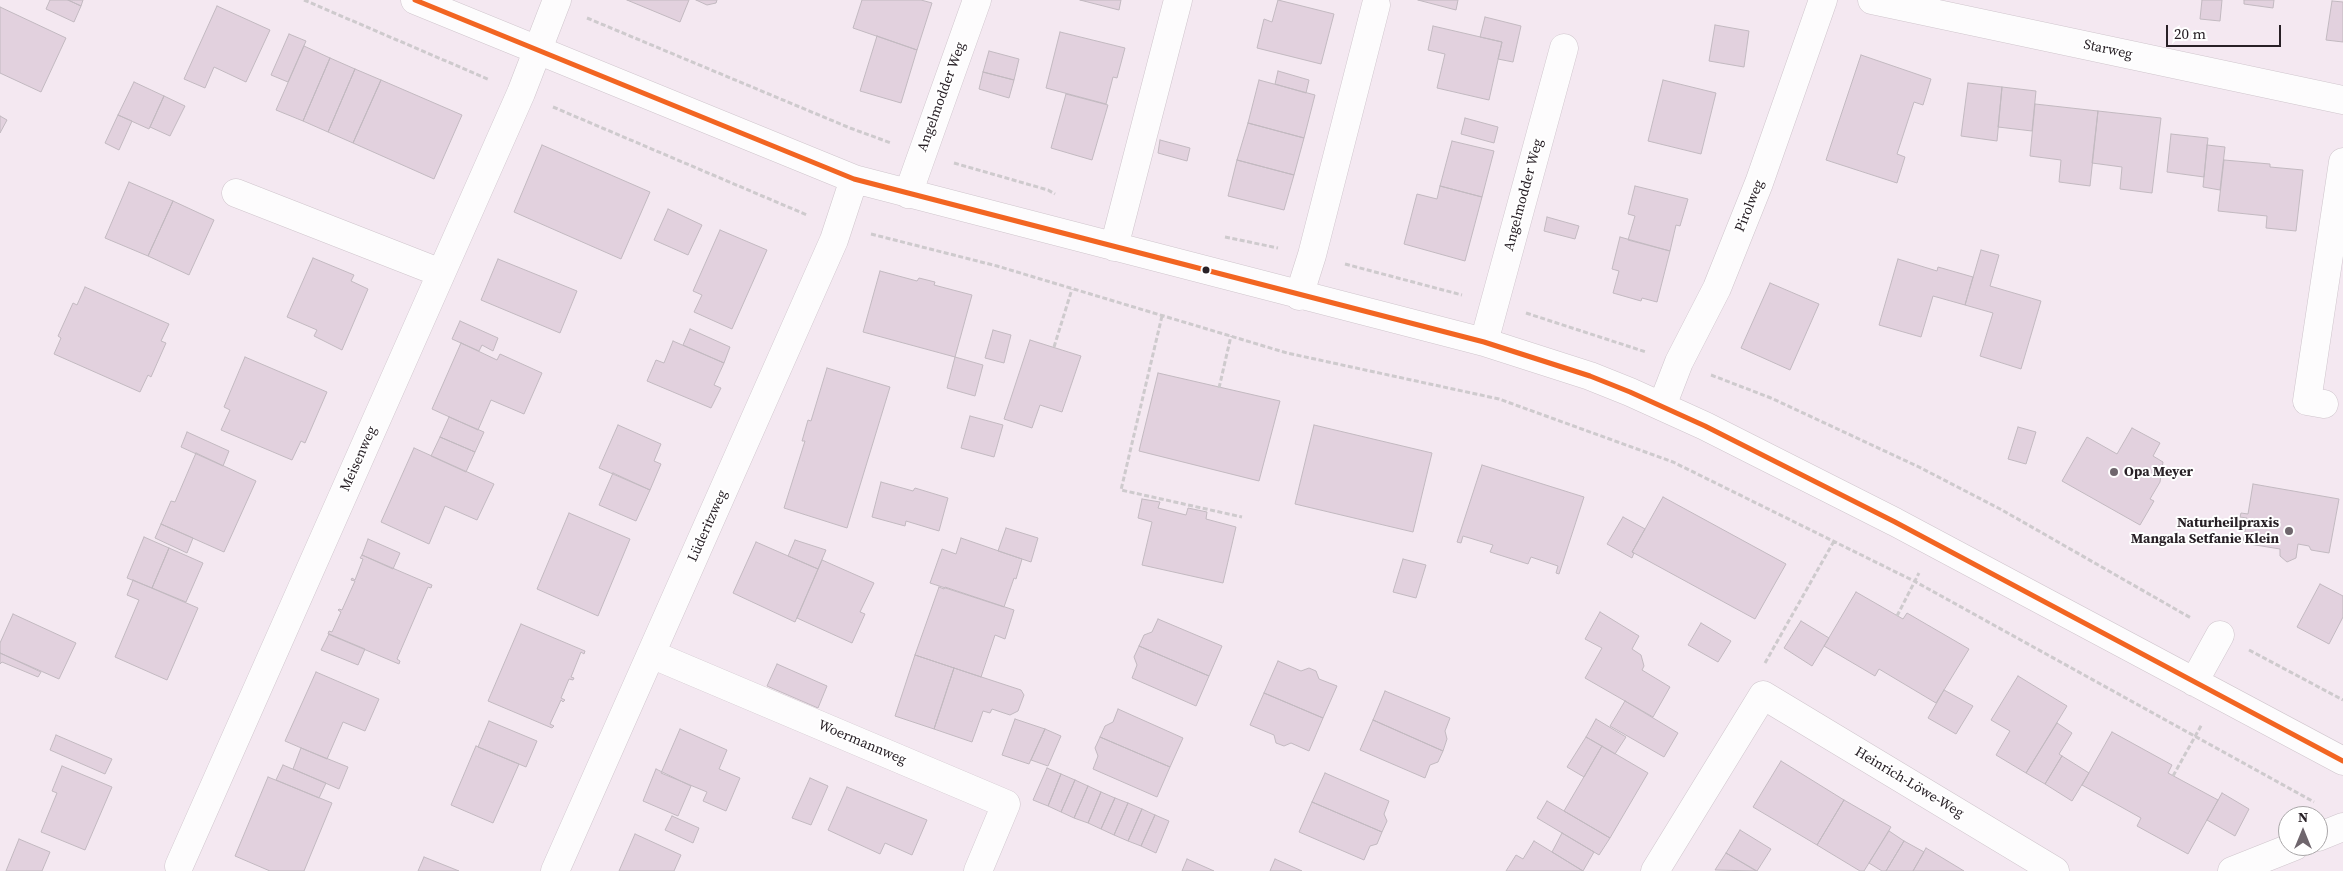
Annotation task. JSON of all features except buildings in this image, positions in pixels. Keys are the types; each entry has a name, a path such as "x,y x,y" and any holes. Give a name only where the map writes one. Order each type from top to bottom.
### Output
{"street":[{"path":"414,0 854,180 1484,342 1590,376 1662,406 1902,526 2343,761"},
{"name":"Meisenweg","path":"178,866 520,93 557,0"},
{"name":"Angelmodder Weg","path":"908,194 977,0"},
{"path":"1114,247 1178,0"},
{"name":"Pirolweg","path":"1662,406 1679,362 1717,288 1759,183 1823,0"},
{"name":"Starweg","path":"1872,0 2343,100"},
{"path":"1300,296 1376,5"},
{"name":"Angelmodder Weg","path":"1484,342 1564,48"},
{"path":"2324,404 2307,401 2343,162"},
{"name":"Lüderitzweg","path":"555,871 840,226 854,180"},
{"path":"236,193 441,273"},
{"path":"2194,682 2220,635"},
{"name":"Woermannweg","path":"651,654 1006,804 978,871"},
{"path":"1655,871 1763,695"},
{"name":"Heinrich-Löwe-Weg","path":"1763,695 2055,871"},
{"path":"2328,833 2343,827"},
{"path":"2232,871 2278,853"}],"path":[{"path":"304,0 813,218 997,266 1287,353 1499,400 1673,462 1914,582 2320,805"},
{"path":"1054,347 1072,290"},
{"path":"1162,316 1121,490 1242,517"},
{"path":"1219,388 1231,336"},
{"path":"1763,695 1764,664 1834,541"},
{"path":"1897,616 1914,582"},
{"path":"2173,776 2195,736"}],"transit line":[{"path":"415,0 854,179 1484,342 1590,376 1705,426 1895,522 2343,761"}],"place":[{"name":"Opa Meyer","path":"2114,472"},
{"name":"Naturheilpraxis Mangala Setfanie Klein","path":"2289,531"}]}
